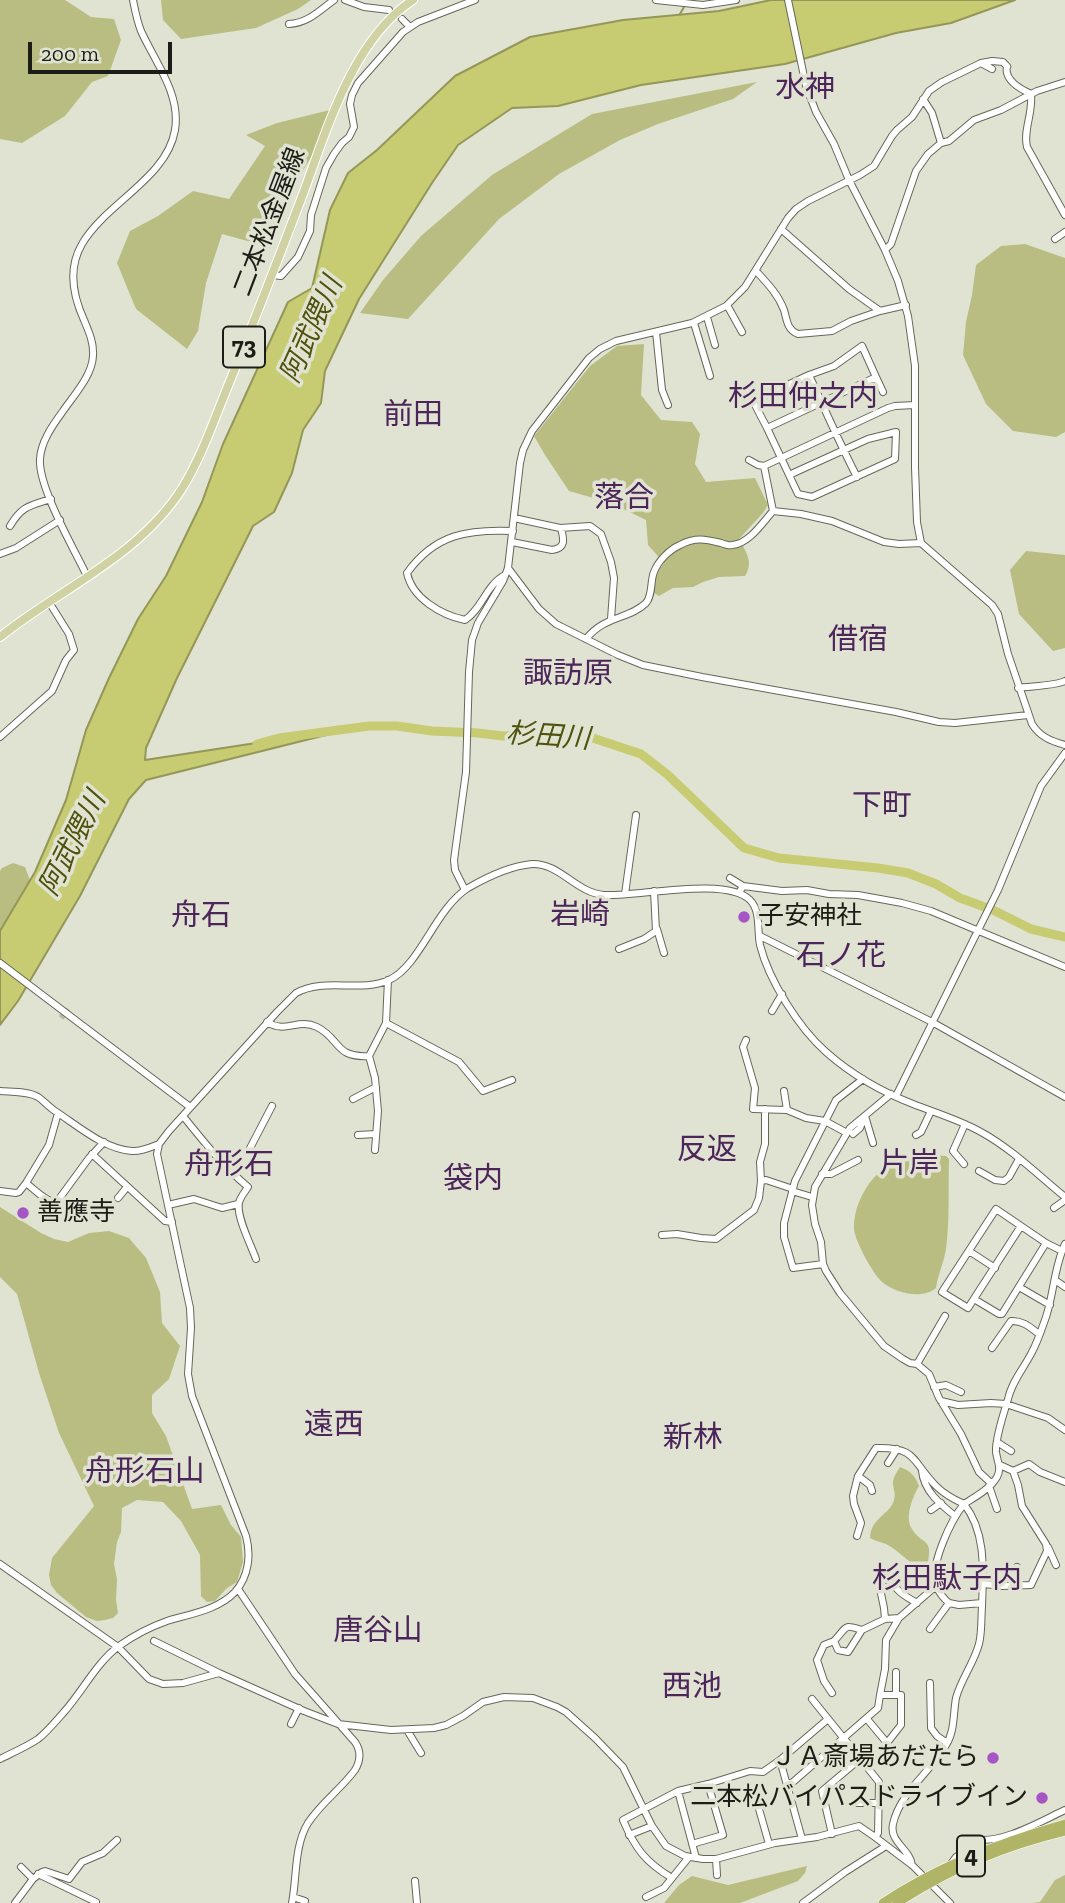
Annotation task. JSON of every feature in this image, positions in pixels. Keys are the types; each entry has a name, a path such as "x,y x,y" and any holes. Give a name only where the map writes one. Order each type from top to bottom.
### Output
{"highway":[{"name":"4","path":"897,1903 950,1866 999,1844 1065,1824"},
{"name":"4","path":"883,1903 928,1880 975,1861 1046,1835 1065,1831"}],"main road":[{"name":"二本松金屋線","path":"0,637 141,537 182,489 208,435 345,86 369,42 398,10 413,0"}],"street":[{"path":"88,576 51,499 41,472 41,450 93,360 93,342 74,295 73,276 77,253 89,234 161,161 175,129 172,93 142,33 133,0"},
{"path":"289,24 309,20 334,0"},
{"path":"345,0 364,7 389,10"},
{"path":"272,275 281,276 298,257 304,245 326,168 354,127 350,104 355,89 398,37 410,27 475,0"},
{"path":"656,0 704,5 736,0"},
{"path":"788,0 806,86 816,112 885,250 906,305 915,366 917,522 921,543 985,598 998,614 1028,715 1037,731 1045,738 1065,745"},
{"path":"402,19 410,27"},
{"path":"465,890 455,870 454,860 463,808 470,650 474,631 507,571 518,473 523,450 539,421 582,365 600,349 615,341 694,323 727,305 745,287 796,209 874,166 892,136 912,117 929,91 942,82 981,63 1003,62 1007,66 1010,80 1031,94"},
{"path":"981,63 992,69"},
{"path":"885,250 891,244 916,171 928,154 974,120 1065,82"},
{"path":"1031,94 1027,147 1065,215"},
{"path":"923,99 928,103 941,144"},
{"path":"781,229 849,289 880,311"},
{"path":"1055,239 1065,232"},
{"path":"756,271 780,301 791,332 798,334 832,331 851,321 906,305"},
{"path":"727,305 742,332"},
{"path":"706,317 715,345"},
{"path":"694,323 710,376"},
{"path":"656,332 662,390 668,405"},
{"path":"789,475 868,439 896,432 895,459 812,497 798,494 753,401 834,366 862,346 883,392"},
{"path":"809,376 857,477"},
{"path":"767,428 876,377"},
{"path":"748,460 764,466 888,408 915,405"},
{"path":"764,466 773,511"},
{"path":"10,526 23,509 51,499"},
{"path":"773,511 832,521 884,542 921,543"},
{"path":"586,639 600,625 639,608 647,601 654,571 676,546 702,538 731,546 742,542 773,511"},
{"path":"514,518 561,528 590,526 601,534 614,578 611,619"},
{"path":"0,554 16,548 60,520"},
{"path":"512,542 558,549 564,542 561,528"},
{"path":"507,571 496,580 465,620 437,610 421,597 407,573 430,548 462,533 513,531"},
{"path":"507,571 556,624 643,665 939,722 955,723 1028,715"},
{"path":"0,737 52,691 66,660 74,650 69,634 49,602"},
{"path":"1018,688 1065,681"},
{"path":"997,1509 991,1485 979,1472 929,1374 917,1364 903,1359 884,1346 840,1293 826,1271 812,1197 822,1174 850,1133 850,1128 894,1095 998,890 1041,786 1065,753"},
{"path":"625,894 636,815"},
{"path":"0,1759 38,1738 65,1711 118,1647 165,1622 221,1604 237,1589 249,1561 249,1548 191,1396 188,1374 191,1317 157,1154 159,1144 190,1107 296,993 307,987 372,984 388,980 399,974 408,964 444,911 465,890 505,870 533,864 553,869 590,892 600,895 696,888 880,897 932,911 1065,967"},
{"path":"730,878 754,904 764,956 789,1008 813,1040 863,1079 992,1138 1065,1198 1054,1208"},
{"path":"654,891 657,929 664,953"},
{"path":"619,949 644,939 657,929"},
{"path":"760,936 932,1022 1065,1097"},
{"path":"0,963 190,1107"},
{"path":"375,1150 378,1111 369,1056 386,1023 388,980"},
{"path":"772,1011 782,994"},
{"path":"267,1022 280,1028 298,1024 312,1025 324,1032 348,1055 369,1056"},
{"path":"386,1023 459,1062 483,1091 512,1080"},
{"path":"746,1040 743,1047 755,1088 752,1109 787,1110 806,1118 825,1121 850,1133"},
{"path":"823,1264 793,1268 784,1237 784,1223 797,1176 836,1100 863,1079"},
{"path":"353,1099 376,1087"},
{"path":"0,1091 35,1096 104,1142 133,1152 159,1144"},
{"path":"785,1091 787,1110"},
{"path":"248,1152 272,1106"},
{"path":"662,1235 677,1234 716,1239 754,1210 761,1181 765,1109"},
{"path":"916,1135 921,1132 931,1111"},
{"path":"0,1191 16,1193 26,1183 49,1145 58,1113"},
{"path":"183,1116 217,1158 248,1187 238,1205 241,1224 256,1259"},
{"path":"865,1116 873,1143"},
{"path":"964,1164 953,1151 965,1124"},
{"path":"358,1135 376,1134"},
{"path":"26,1183 56,1203 88,1156 104,1142"},
{"path":"88,1156 165,1221 172,1222"},
{"path":"979,1171 995,1180 1004,1181 1019,1159"},
{"path":"822,1174 831,1174 858,1160"},
{"path":"761,1181 766,1180 812,1197"},
{"path":"118,1198 127,1187"},
{"path":"168,1205 194,1199 222,1208 238,1205"},
{"path":"982,1603 949,1603 936,1586 937,1562 955,1516 964,1504 991,1485 998,1476 1000,1465 996,1450 1006,1405 1013,1384 1039,1334 1063,1248 1046,1243 1021,1226 996,1209 942,1292 968,1308 1021,1226"},
{"path":"974,1299 1002,1314 1046,1243"},
{"path":"969,1251 995,1268"},
{"path":"1055,1280 1065,1287"},
{"path":"1019,1287 1049,1305"},
{"path":"917,1364 945,1316"},
{"path":"992,1348 1011,1321 1023,1323 1039,1334"},
{"path":"934,1387 946,1385 961,1392"},
{"path":"941,1401 964,1406 991,1403 1006,1405 1048,1418 1065,1430"},
{"path":"997,1442 1011,1451"},
{"path":"857,1536 861,1522 853,1496 858,1476 876,1448 897,1449 912,1455 938,1489 964,1504 978,1532 983,1557 984,1584 979,1643 959,1689 947,1743 903,1801 893,1823 893,1834 910,1857 912,1866"},
{"path":"888,1463 897,1449"},
{"path":"1000,1465 1013,1471 1029,1464 1040,1472 1065,1482"},
{"path":"923,1471 922,1475 929,1491 955,1516"},
{"path":"1013,1471 1022,1506 1056,1565"},
{"path":"858,1476 872,1491"},
{"path":"979,1494 983,1504"},
{"path":"931,1510 941,1503"},
{"path":"943,1519 955,1516"},
{"path":"984,1584 1031,1585 1048,1547"},
{"path":"0,1564 118,1647 149,1679 163,1684 183,1683 219,1673"},
{"path":"1013,1585 1017,1567"},
{"path":"885,1619 878,1579 891,1581 895,1588 917,1603"},
{"path":"787,1784 793,1782 878,1708 885,1669 886,1640 899,1618 936,1586"},
{"path":"237,1589 295,1674 358,1746 359,1762 348,1779 306,1826 300,1845 292,1900 306,1901"},
{"path":"930,1629 949,1603"},
{"path":"834,1641 838,1650 848,1652 862,1630 885,1619 899,1618"},
{"path":"832,1693 824,1681 817,1660 824,1645 834,1641 850,1625 862,1630"},
{"path":"154,1641 219,1673 338,1724 391,1730 434,1728 463,1716 482,1702 504,1697 526,1697 546,1702 566,1712 623,1767 652,1826 666,1846 675,1852 693,1858 716,1859 769,1844 832,1834 857,1826 912,1866 950,1903"},
{"path":"895,1695 896,1672"},
{"path":"930,1683 930,1728 947,1743"},
{"path":"867,1719 887,1744 901,1725 901,1695 880,1695"},
{"path":"811,1699 879,1782 878,1833 875,1837"},
{"path":"291,1724 299,1709"},
{"path":"672,1878 639,1852 623,1820 678,1791 750,1771 763,1772 828,1719"},
{"path":"407,1730 421,1753"},
{"path":"832,1834 822,1791 860,1759"},
{"path":"780,1760 802,1839"},
{"path":"692,1844 723,1835 708,1784"},
{"path":"678,1791 693,1858"},
{"path":"854,1803 878,1803"},
{"path":"759,1809 769,1844"},
{"path":"950,1866 956,1857 969,1851 974,1839 992,1840 1030,1827 1065,1810"},
{"path":"629,1835 652,1826"},
{"path":"15,1903 36,1877 45,1871 69,1879 82,1862 108,1850 117,1840"},
{"path":"803,1903 886,1846"},
{"path":"646,1897 664,1888 693,1858"},
{"path":"716,1859 717,1875"},
{"path":"21,1867 36,1877 47,1877 96,1902"},
{"path":"415,1881 417,1903"}],"shaded area":[{"path":"0,0 65,0 91,17 114,19 121,40 108,76 92,82 65,116 22,143 0,139"},
{"path":"161,0 311,0 298,9 256,28 181,39 163,20"},
{"path":"757,82 733,99 620,140 559,174 499,219 408,319 360,313 383,280 421,236 492,175 592,114"},
{"path":"330,110 330,127 292,188 277,222 251,242 222,234 206,283 198,331 187,349 136,309 117,263 130,231 158,216 193,191 229,199 265,146 246,135 277,123"},
{"path":"1025,244 1065,258 1065,432 1056,437 1013,431 986,404 963,355 976,265 1001,246"},
{"path":"644,344 641,395 661,420 692,422 700,434 695,464 706,482 755,478 768,505 739,539 749,562 745,576 719,577 693,587 673,588 659,596 654,593 656,577 664,563 648,545 646,520 611,503 569,491 534,436 590,366 617,346"},
{"path":"1026,551 1065,555 1065,648 1053,651 1019,614 1010,570"},
{"path":"13,863 25,867 30,880 0,931 0,871"},
{"path":"937,1155 949,1159 945,1254 936,1288 923,1294 908,1294 881,1281 864,1256 854,1229 857,1208 866,1188 890,1164 908,1158"},
{"path":"0,1207 54,1239 68,1242 89,1233 109,1231 129,1238 146,1258 160,1292 162,1323 180,1346 169,1379 152,1395 152,1413 166,1436 192,1509 221,1505 231,1525 241,1537 243,1562 237,1582 215,1601 207,1602 201,1596 200,1555 181,1521 163,1502 137,1500 122,1508 121,1532 114,1564 118,1613 113,1618 97,1621 86,1617 51,1585 49,1575 52,1558 94,1506 59,1433 17,1294 0,1277"},
{"path":"900,1467 912,1474 919,1486 912,1501 909,1519 912,1529 928,1545 929,1554 928,1562 919,1568 890,1546 870,1538 874,1525 892,1505 895,1496 893,1481"},
{"path":"807,1866 798,1881 740,1903 664,1903 679,1885 692,1876 728,1885"},
{"path":"1065,1875 1065,1903 1032,1903 1040,1902 1055,1880"}],"water":[{"name":"阿武隈川","path":"771,0 1015,0 951,23 896,33 785,64 641,85 558,106 512,108 458,145 359,299 325,371 321,403 303,430 292,473 274,512 253,526 177,678 146,748 145,760 354,728 146,780 129,799 80,896 18,1001 0,1025 0,931 35,872 66,800 86,730 109,678 138,619 166,576 202,502 223,444 288,302 312,288 330,210 348,173 377,150 455,76 530,37 623,20 719,11"}],"waterway":[{"path":"680,14 688,0"},
{"name":"杉田川","path":"257,744 279,738 369,726 503,736 555,733 593,738 641,754 668,775 744,848 779,858 908,873 1031,929 1065,937"}],"tunnel":[{"path":"61,1018 68,1009"}],"place":[{"name":"子安神社","path":"744,917"},
{"name":"善應寺","path":"23,1213"},
{"name":"ＪＡ斎場あだたら","path":"993,1758"},
{"name":"二本松バイパスドライブイン","path":"1042,1798"}],"district":[{"name":"水神","path":"805,88"},
{"name":"杉田仲之内","path":"803,397"},
{"name":"前田","path":"413,415"},
{"name":"落合","path":"624,498"},
{"name":"借宿","path":"858,640"},
{"name":"諏訪原","path":"568,674"},
{"name":"下町","path":"882,806"},
{"name":"岩崎","path":"580,915"},
{"name":"舟石","path":"201,916"},
{"name":"石ノ花","path":"841,956"},
{"name":"反返","path":"707,1150"},
{"name":"片岸","path":"909,1164"},
{"name":"舟形石","path":"229,1165"},
{"name":"袋内","path":"473,1179"},
{"name":"遠西","path":"334,1425"},
{"name":"新林","path":"693,1438"},
{"name":"舟形石山","path":"145,1472"},
{"name":"杉田駄子内","path":"947,1579"},
{"name":"唐谷山","path":"378,1631"},
{"name":"西池","path":"692,1687"}]}
